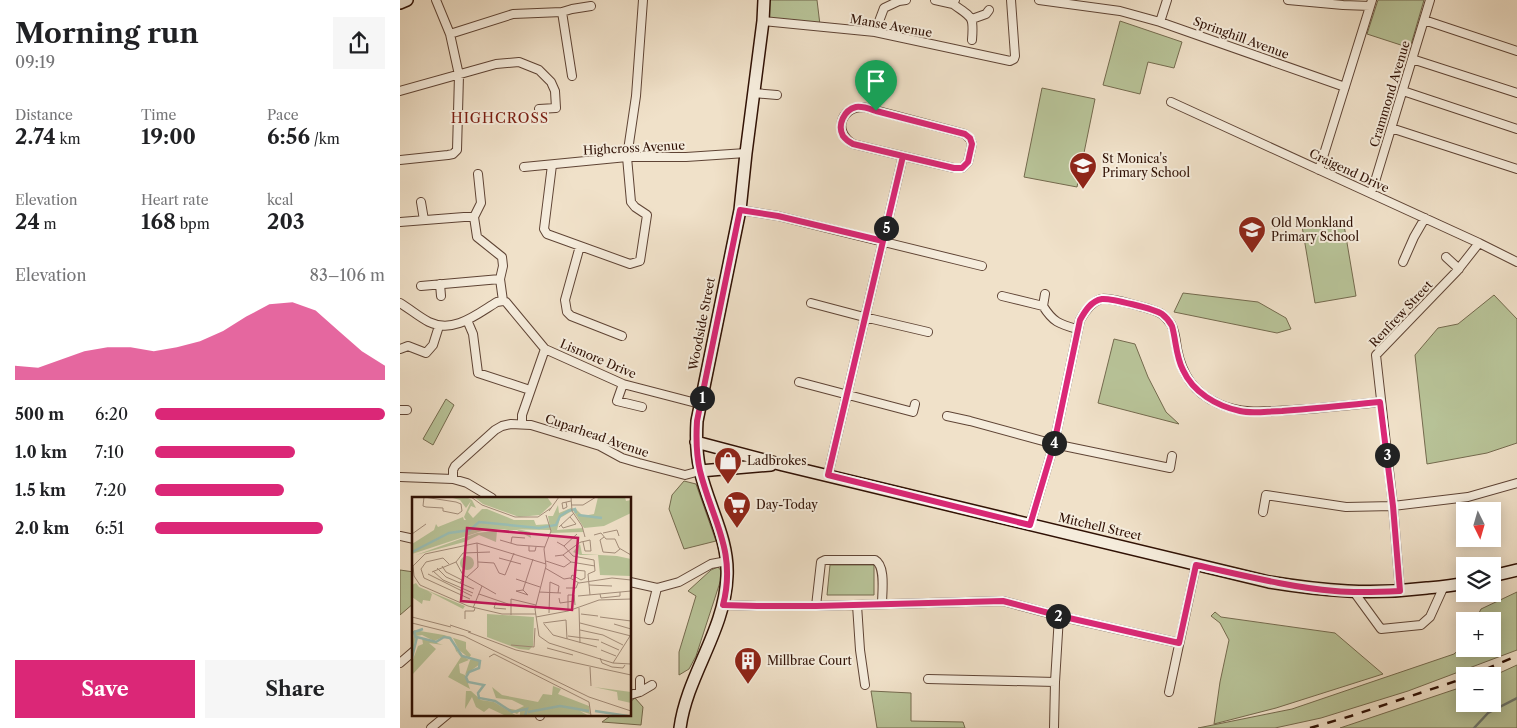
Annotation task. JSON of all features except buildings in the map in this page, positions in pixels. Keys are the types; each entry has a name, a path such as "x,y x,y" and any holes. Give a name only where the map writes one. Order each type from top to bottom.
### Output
{"street":[{"path":"400,3 407,0"},
{"path":"400,160 448,155 453,154 457,150 459,75 450,34 436,0"},
{"path":"552,165 544,229 547,234 630,264 640,261 647,215 631,202 627,157 635,112 645,0"},
{"name":"Woodside Street","path":"680,728 685,701 702,664 726,592 728,560 700,471 696,442 697,421 740,210 764,0"},
{"path":"875,32 884,8 901,0"},
{"path":"935,0 954,2 972,19 974,24 972,40"},
{"name":"Manse Avenue","path":"763,20 875,32 1010,61 1014,60 1011,0"},
{"name":"Springhill Avenue","path":"1039,0 1120,11 1160,22 1345,87"},
{"path":"1160,22 1167,0"},
{"path":"1288,0 1343,5 1371,3 1318,170"},
{"name":"Crammond Avenue","path":"1370,193 1430,0"},
{"path":"450,34 514,14 562,12 590,6"},
{"path":"972,19 986,14 989,10"},
{"path":"562,12 572,76"},
{"path":"1424,20 1517,51"},
{"path":"1412,59 1517,93"},
{"path":"400,91 496,64 519,62 545,75 555,91 556,108 539,109"},
{"path":"1402,91 1517,129"},
{"path":"754,93 777,96"},
{"name":"Craigend Drive","path":"1171,102 1517,262"},
{"path":"863,107 965,134 970,138 972,144 968,162 962,168 954,168 903,156 853,144 847,140 842,135 841,129 845,115 850,109 863,107"},
{"path":"1391,128 1517,169"},
{"name":"Highcross Avenue","path":"524,167 627,157 686,157 746,152"},
{"path":"828,475 903,156"},
{"path":"400,303 429,322 445,327 467,320 503,301 500,279 503,266 502,257 477,237 474,217 481,204 478,174"},
{"path":"421,202 424,220"},
{"path":"740,210 778,216 982,266"},
{"path":"400,222 474,217"},
{"path":"1403,262 1425,218"},
{"name":"Renfrew Street","path":"1400,591 1393,506 1376,355 1460,269 1479,243"},
{"path":"580,246 565,300 567,312 571,316 622,336"},
{"path":"1446,257 1460,269"},
{"path":"421,286 500,279"},
{"path":"440,284 440,296"},
{"path":"1045,294 1043,306 1050,317 1058,323 1077,329"},
{"path":"1002,296 1043,306"},
{"path":"1030,525 1054,444 1077,329 1087,309 1102,299 1137,305 1161,313 1172,326 1180,362 1190,382 1203,395 1226,407 1256,412 1380,402"},
{"name":"Lismore Drive","path":"503,301 506,302 545,349 623,384 700,404"},
{"path":"811,303 928,332"},
{"path":"467,320 473,334 478,373 530,390"},
{"path":"400,349 408,346 426,353 433,345 439,326"},
{"path":"522,424 522,415 545,349"},
{"path":"799,382 913,412 915,404"},
{"path":"623,384 617,401 642,407"},
{"path":"947,416 1054,444 1170,468 1172,456"},
{"name":"Cuparhead Avenue","path":"452,479 455,466 495,430 502,426 522,424 600,446 622,458 640,463 685,474 700,471"},
{"name":"Mitchell Street","path":"696,442 782,465 1268,582 1354,592 1400,591 1456,584"},
{"name":"Mitchell Street","path":"700,471 782,465"},
{"path":"400,476 452,479 467,483 490,497"},
{"path":"1263,512 1266,495 1346,507 1393,506 1468,497 1517,484"},
{"path":"631,582 657,588 679,582 711,564 728,560"},
{"path":"816,606 821,562 825,560 878,561 882,570 882,604"},
{"path":"1169,692 1196,565"},
{"path":"1501,574 1517,570"},
{"path":"1354,592 1381,629 1421,625 1430,617 1444,586"},
{"path":"649,620 657,588"},
{"path":"723,605 816,606 1003,601 1179,643"},
{"path":"857,605 865,685"},
{"path":"1054,728 1060,616"},
{"path":"400,663 412,653"},
{"path":"928,679 1055,682"},
{"path":"640,680 640,692"},
{"path":"631,695 652,685"},
{"path":"431,728 446,716"}],"green space":[{"path":"767,0 817,0 820,25 765,18"},
{"path":"1378,0 1424,0 1410,48 1367,34"},
{"path":"1120,21 1182,42 1174,68 1148,62 1140,94 1103,85"},
{"path":"1042,88 1095,99 1077,187 1024,177"},
{"path":"1343,219 1356,296 1315,303 1302,226"},
{"path":"1183,293 1258,302 1286,318 1291,329 1277,333 1174,312"},
{"path":"1494,295 1517,319 1517,443 1487,453 1427,464 1415,355 1438,328 1458,324"},
{"path":"1114,339 1135,344 1148,377 1166,412 1179,424 1098,403"},
{"path":"446,399 454,405 433,445 423,439"},
{"path":"684,481 696,484 716,541 684,549 669,509 672,495"},
{"path":"830,565 874,565 874,595 827,595"},
{"path":"718,567 723,573 696,656 689,669 679,675 679,652 696,596 688,591 711,570"},
{"path":"400,570 412,572 412,605 400,615"},
{"path":"1517,592 1517,650 1501,656 1501,612 1480,612 1481,609 1496,602 1501,602 1501,600"},
{"path":"1215,612 1221,617 1335,633 1383,674 1276,708 1214,724 1229,640 1220,623 1211,616"},
{"path":"1456,652 1456,657 1498,657 1472,667 1456,667 1456,673 1408,691 1321,718 1275,728 1198,728 1292,709"},
{"path":"1517,665 1517,728 1340,728 1456,689 1456,712 1501,712 1501,672"},
{"path":"871,691 911,693 911,721 963,722 965,728 877,728"},
{"path":"635,698 643,707 641,725 602,722 610,716 631,716 631,701"}],"waterway":[{"path":"1474,728 1488,713 1517,698"}],"railway":[{"path":"1491,667 1517,656"},
{"path":"1310,728 1456,681"}],"place":[{"name":"St Monica's Primary School","path":"1083,190"},
{"name":"Old Monkland Primary School","path":"1252,254"},
{"name":"Ladbrokes","path":"728,485"},
{"name":"Day-Today","path":"737,529"},
{"name":"Millbrae Court","path":"748,685"}],"district":[{"name":"HIGHCROSS","path":"500,118"}],"route":[{"path":"876,111 863,107 850,109 845,115 841,129 842,135 853,144 903,156 883,241 778,216 740,210 697,421 696,442 700,471 728,560 728,575 723,605 816,606 1003,601 1179,643 1196,565 1268,582 1299,587 1354,592 1400,591 1393,506 1380,402 1256,412 1242,411 1220,405 1196,389 1183,371 1175,336 1169,322 1161,313 1137,305 1102,299 1092,304 1080,320 1054,444 1030,525 828,475 903,156 954,168 962,168 968,162 972,144 970,138 965,134 876,111"}]}
